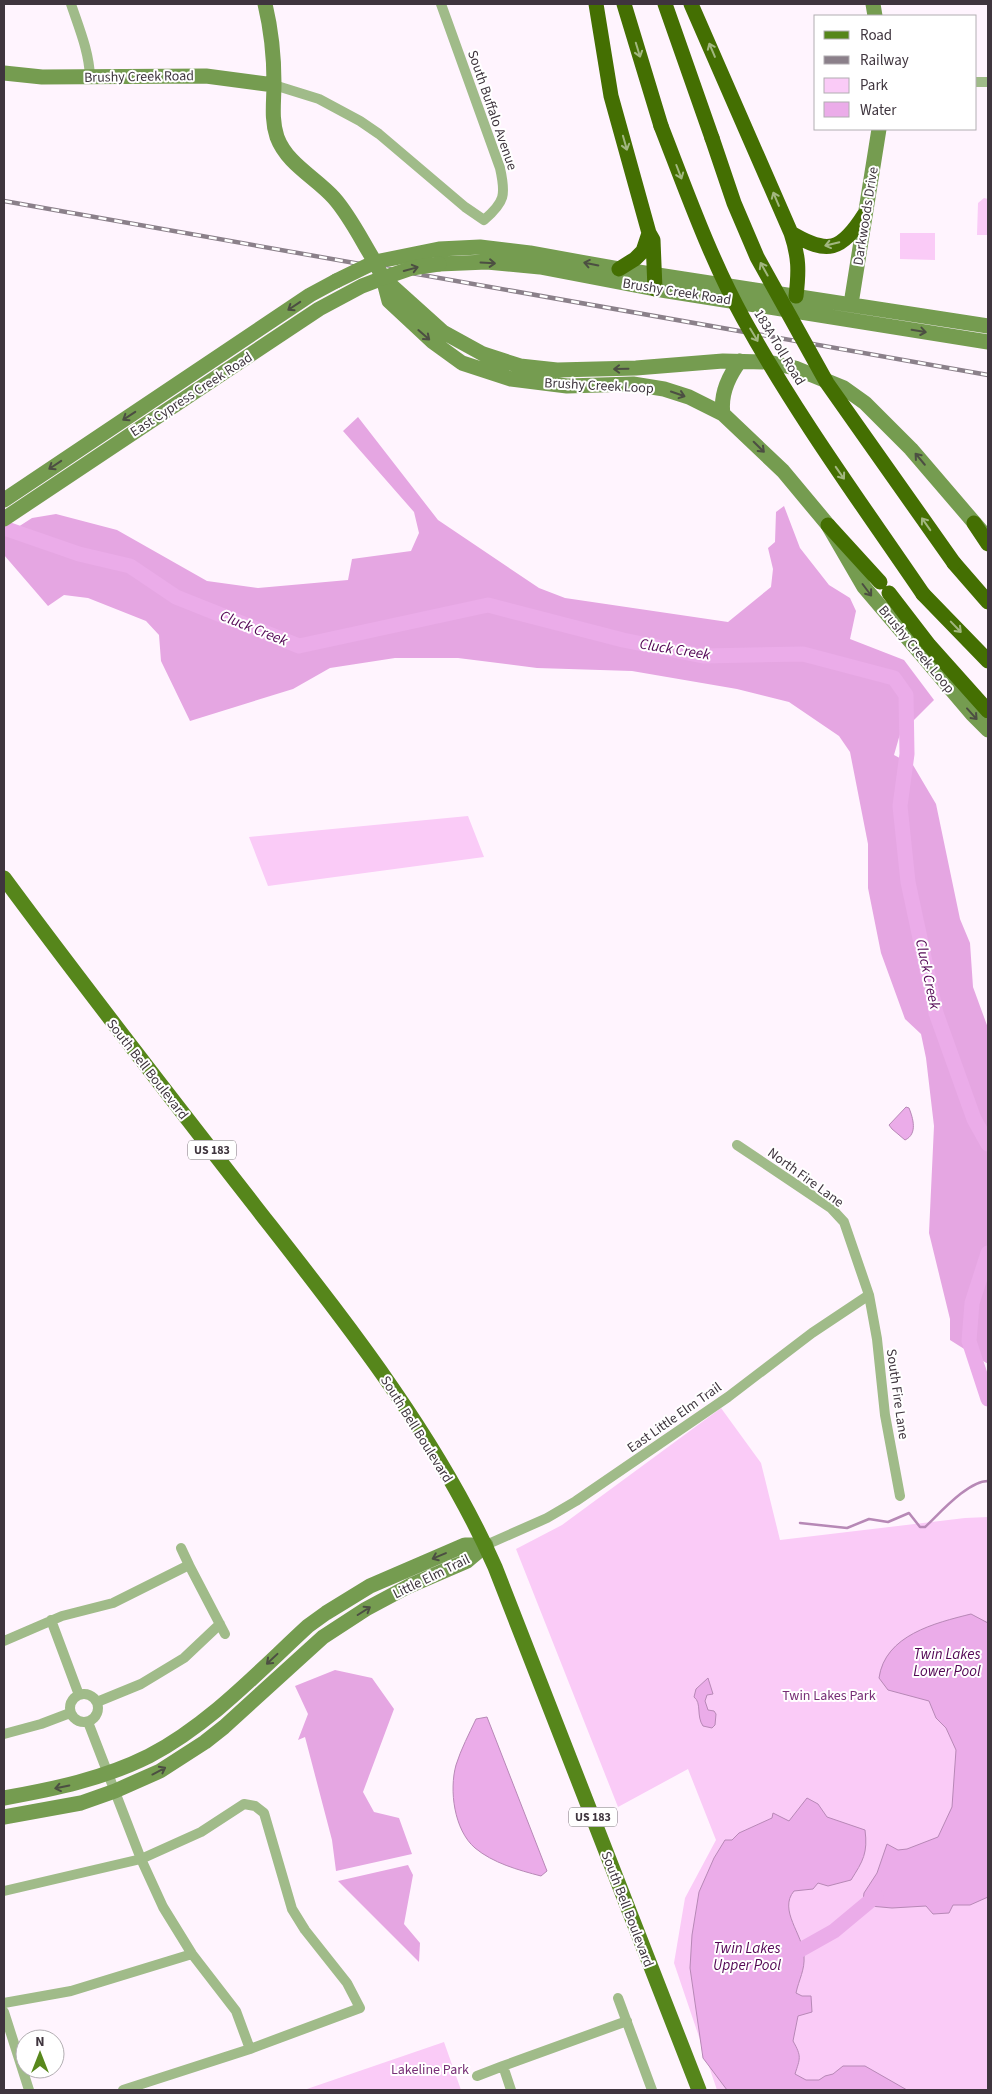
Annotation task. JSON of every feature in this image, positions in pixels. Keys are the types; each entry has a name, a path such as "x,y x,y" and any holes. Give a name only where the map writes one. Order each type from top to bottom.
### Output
{"highway":[{"path":"596,4 611,96 649,233 653,240 655,281"},
{"name":"183A Toll Road","path":"624,4 661,126 690,199 742,316 809,428 923,594 988,661"},
{"name":"183A Toll Road","path":"665,4 734,203 757,257 826,383 954,563 988,602"},
{"path":"691,4 791,233 798,254 799,270 796,300"},
{"path":"791,233 812,245 834,246 845,240 864,215"},
{"path":"619,269 635,259 643,251 649,233"},
{"path":"974,523 988,544"},
{"path":"828,525 885,587 929,644 988,711"}],"main road":[{"path":"265,4 271,36 274,85 273,120 277,136 285,152 335,199 390,287"},
{"name":"Brushy Creek Road","path":"4,73 42,77 206,76 274,85"},
{"name":"Darkwoods Drive","path":"851,304 879,130"},
{"name":"Brushy Creek Road","path":"372,257 397,257 440,249 480,247 530,253 619,269 655,281 736,301 988,342"},
{"name":"East Cypress Creek Road","path":"4,500 310,296 372,257"},
{"name":"Brushy Creek Road","path":"390,287 412,268 439,264 488,262 655,281 796,300 851,304 988,326"},
{"name":"East Cypress Creek Road","path":"7,516 319,310 362,286 390,287"},
{"name":"Brushy Creek Loop","path":"390,287 443,332 483,354 520,366 577,370 740,361 768,362 795,368 844,388 865,403 912,450 988,538"},
{"name":"Brushy Creek Loop","path":"390,287 389,301 413,325 462,363 511,379 567,386 633,384 664,389 689,397 723,414 783,471 828,525 864,588 988,730"},
{"path":"736,301 754,298 796,300"},
{"path":"851,304 859,315 871,323"},
{"path":"723,414 721,404 726,385 740,361"},
{"path":"95,438 101,453"},
{"name":"South Bell Boulevard","path":"4,878 106,1015 364,1346 436,1454 486,1545 699,2090"},
{"name":"Little Elm Trail","path":"4,1798 65,1787 109,1774 150,1756 198,1725 308,1626 326,1613 370,1586 465,1545 486,1545"},
{"name":"Little Elm Trail","path":"4,1817 81,1803 115,1791 160,1771 205,1742 275,1683 323,1637 358,1614 408,1586 467,1561 486,1545"}],"street":[{"path":"70,4 86,47 90,77"},
{"name":"South Buffalo Avenue","path":"442,4 500,168 504,185 503,198 497,209 484,220"},
{"name":"Brushy Creek Road","path":"274,85 318,99 360,121 379,134 465,207 484,220"},
{"name":"North Fire Lane","path":"737,1145 830,1208 844,1222 869,1295"},
{"name":"East Little Elm Trail","path":"486,1545 547,1518 576,1501 728,1397 812,1333 869,1295"},
{"name":"South Fire Lane","path":"869,1295 877,1340 885,1415 900,1496"},
{"path":"97,1702 141,1684 184,1658 223,1629 181,1548"},
{"path":"4,1641 52,1620 114,1603 189,1565"},
{"path":"52,1620 78,1695"},
{"path":"78,1695 92,1696 97,1702 98,1712 88,1722 79,1722 70,1713 70,1704 78,1695"},
{"path":"4,1734 42,1724 70,1713"},
{"path":"88,1722 163,1907 192,1954 236,2011 250,2049"},
{"path":"4,1890 142,1858 201,1832 244,1804 255,1806 264,1813 292,1909 305,1930 347,1983 360,2008 250,2049 123,2090"},
{"path":"4,2003 71,1991 192,1954"},
{"path":"618,1998 652,2090"},
{"path":"4,2012 29,2090"},
{"path":"477,2076 627,2021"},
{"path":"503,2066 511,2090"}],"green space":[{"path":"984,198 988,199 988,235 977,235 978,203"},
{"path":"900,233 935,233 935,260 900,259"},
{"path":"468,816 484,857 268,886 249,837"},
{"name":"Twin Lakes Park","path":"721,1408 761,1463 780,1540 965,1518 988,1517 988,2090 717,2090 674,1963 685,1898 716,1840 688,1769 618,1807 516,1549 562,1525"},
{"name":"Lakeline Park","path":"444,2042 461,2090 304,2090"}],"shaded area":[{"path":"358,417 438,520 539,588 565,598 728,622 771,587 773,569 768,548 775,542 776,512 784,506 800,548 829,585 850,598 856,611 850,639 904,660 934,700 900,734 894,755 913,765 936,804 960,919 970,943 973,987 988,1028 988,1364 950,1340 950,1319 929,1233 934,1126 926,1058 921,1034 905,1019 881,953 868,888 868,844 850,752 839,736 789,702 737,689 632,671 537,668 458,658 395,658 330,668 293,689 190,721 161,661 159,635 146,621 88,598 64,595 48,606 4,555 4,536 32,518 56,514 117,530 207,581 258,588 348,580 352,559 411,551 419,533 414,512 343,431"},
{"path":"335,1670 372,1678 394,1709 363,1792 374,1812 399,1818 412,1854 336,1871 332,1840 305,1737 298,1740 308,1714 295,1686"},
{"path":"408,1865 413,1875 404,1924 420,1943 419,1962 338,1881"}],"water":[{"path":"906,1107 909,1108 912,1116 913,1130 912,1134 905,1140 889,1125"},
{"name":"Twin Lakes Lower Pool","path":"971,1614 988,1623 988,1897 970,1905 953,1905 949,1913 933,1914 926,1906 892,1908 870,1906 861,1912 859,1902 863,1901 864,1893 877,1873 887,1844 898,1850 907,1849 938,1837 952,1807 956,1750 946,1728 936,1718 929,1701 888,1690 879,1678 883,1663 901,1641 914,1633 942,1622"},
{"path":"708,1678 713,1694 707,1695 705,1701 708,1710 714,1711 716,1714 715,1725 712,1728 703,1726 698,1703 694,1697 696,1689"},
{"path":"487,1717 547,1871 541,1876 506,1865 482,1853 468,1840 458,1820 453,1798 456,1765 476,1719"},
{"name":"Twin Lakes Upper Pool","path":"807,1798 818,1804 827,1817 865,1830 866,1845 861,1862 851,1880 828,1886 818,1883 813,1889 794,1891 790,1898 790,1914 803,1948 804,1956 803,1970 796,1993 802,1996 811,1996 812,2012 798,2016 793,2041 799,2058 795,2074 806,2080 819,2080 833,2074 843,2066 865,2066 907,2090 727,2090 703,2058 690,1968 692,1935 699,1892 714,1858 725,1840 732,1840 739,1833 772,1818 773,1813 789,1821"}],"waterway":[{"name":"Cluck Creek","path":"4,528 79,554 130,566 176,597 299,646 488,605 623,640 703,656 803,654 894,678 906,695 907,754 900,806 908,882 936,1013 974,1119 988,1144"},
{"name":"Cluck Creek","path":"988,1253 972,1303 969,1341 988,1399"},
{"path":"800,1523 847,1528 869,1519 888,1522 909,1513 920,1527 925,1527 963,1492 980,1482 988,1481"},
{"path":"786,1958 834,1931 876,1896"}],"railway":[{"path":"4,201 988,375"}]}
